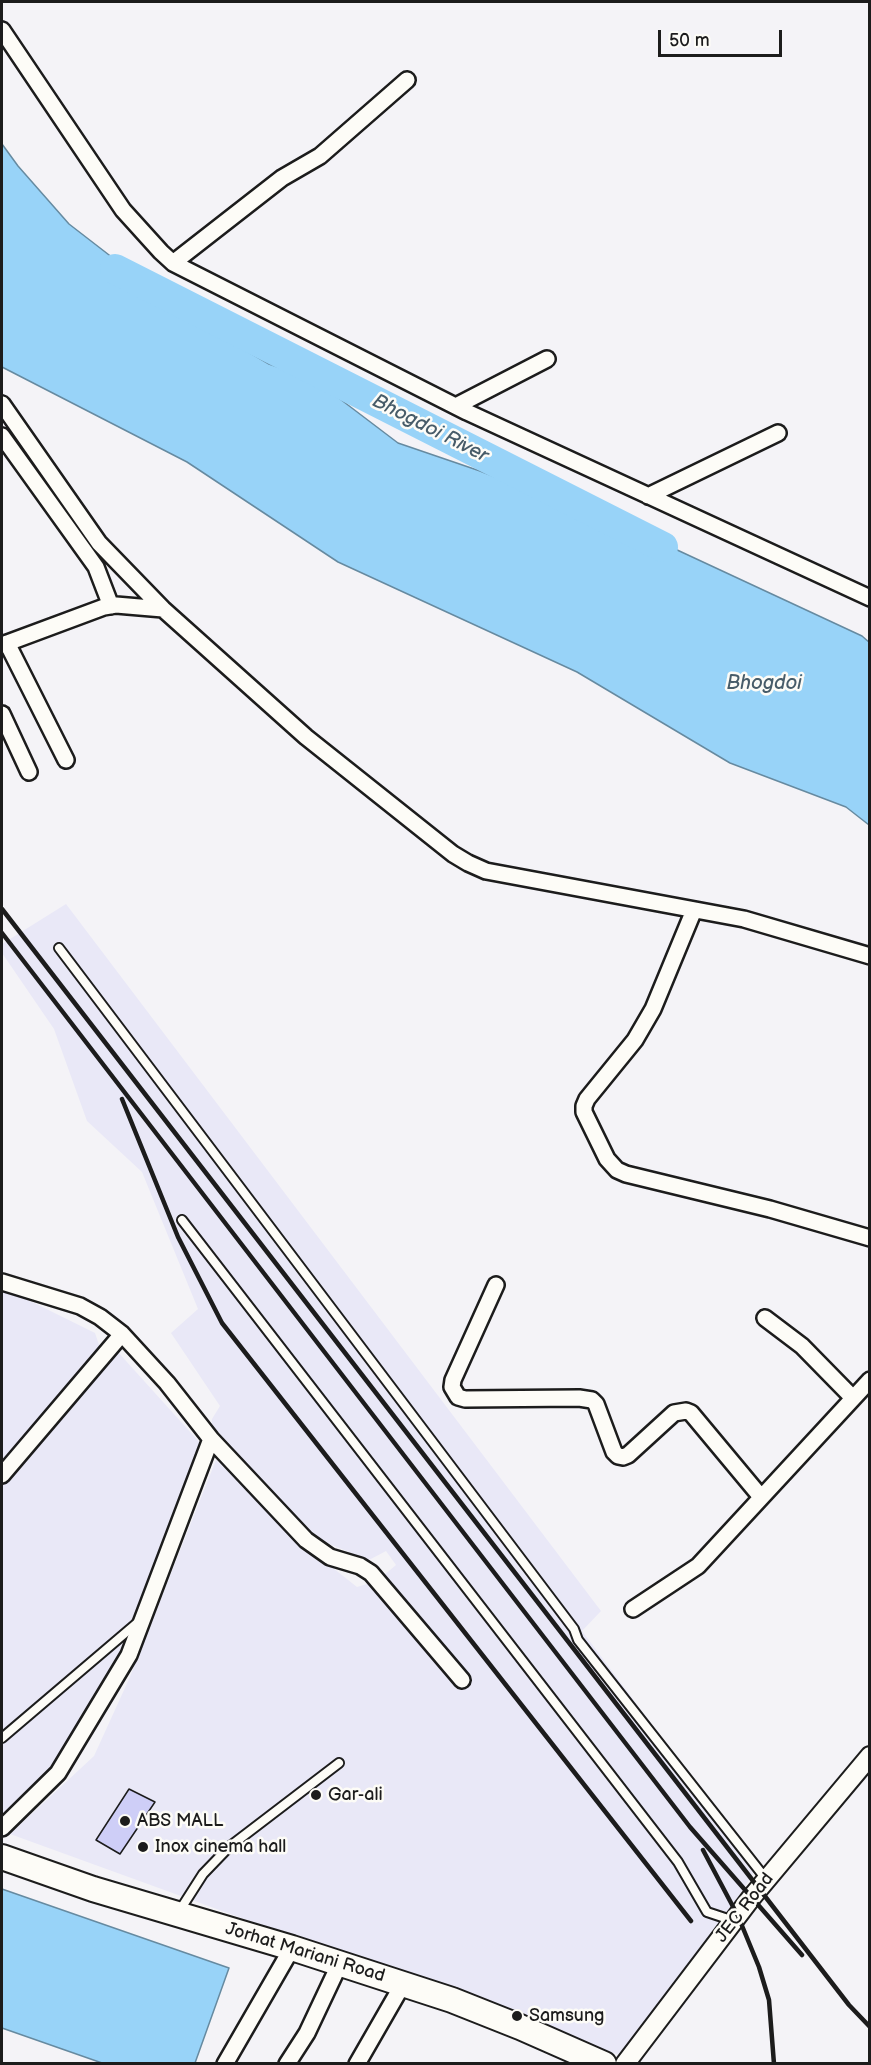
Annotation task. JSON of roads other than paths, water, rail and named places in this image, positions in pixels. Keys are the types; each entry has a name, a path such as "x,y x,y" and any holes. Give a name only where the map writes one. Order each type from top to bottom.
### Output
{"highway":[{"name":"Jorhat Mariani Road","path":"2,1857 93,1889 292,1948 453,2000 604,2064"}],"street":[{"path":"2,30 123,210 160,252 173,263 456,406 870,598"},
{"path":"173,263 282,178 320,156 407,80"},
{"path":"456,406 547,358"},
{"path":"2,404 99,543 163,609 306,737 453,854 486,871 744,919 870,956"},
{"path":"648,496 778,433"},
{"path":"2,436 96,567 111,606"},
{"path":"66,760 4,644 94,610 111,606 163,609"},
{"path":"2,714 29,772"},
{"path":"694,910 653,1009 635,1040 587,1099 584,1106 584,1112 607,1159 617,1170 626,1174 770,1209 870,1238"},
{"path":"2,1282 80,1306 100,1317 122,1334 167,1383 211,1439 315,1547 330,1557 360,1566 371,1573 462,1680"},
{"path":"496,1285 453,1380 452,1387 458,1396 465,1399 579,1398 592,1401 596,1404 614,1452 623,1457 674,1413 686,1411 691,1413 761,1497"},
{"path":"765,1318 802,1346 853,1398"},
{"path":"2,1475 122,1334"},
{"path":"633,1609 698,1566 870,1380"},
{"path":"2,1828 48,1784 66,1761 129,1655 211,1439"},
{"name":"JEC Road","path":"625,2064 766,1880 870,1756"},
{"path":"225,2064 292,1948"},
{"path":"287,2064 307,2033 340,1963"},
{"path":"357,2064 403,1984"}],"lane":[{"path":"59,948 574,1629 578,1640 766,1880"},
{"path":"182,1220 678,1862 707,1912 734,1921"},
{"path":"2,1738 144,1617"},
{"path":"177,1914 203,1874 229,1847 339,1763"}],"water":[{"name":"Bhogdoi","path":"2,144 18,166 69,224 144,282 218,334 269,364 315,380 398,443 480,471 660,542 862,636 870,643 869,825 846,807 730,763 577,672 338,562 187,462 2,367"},
{"path":"2,1889 229,1968 195,2063 102,2063 2,2028"}],"waterway":[{"name":"Bhogdoi River","path":"115,269 663,547"}],"railway":[{"path":"2,909 849,2005 870,2027"},
{"path":"2,933 690,1827 802,1955"},
{"path":"122,1099 178,1237 222,1323 691,1921"},
{"path":"703,1850 738,1916 759,1967 769,2000 774,2064"}],"place":[{"name":"Gar-ali","path":"316,1795"},
{"name":"ABS MALL","path":"125,1821"},
{"name":"Inox cinema hall","path":"143,1847"},
{"name":"Samsung","path":"517,2016"}]}
